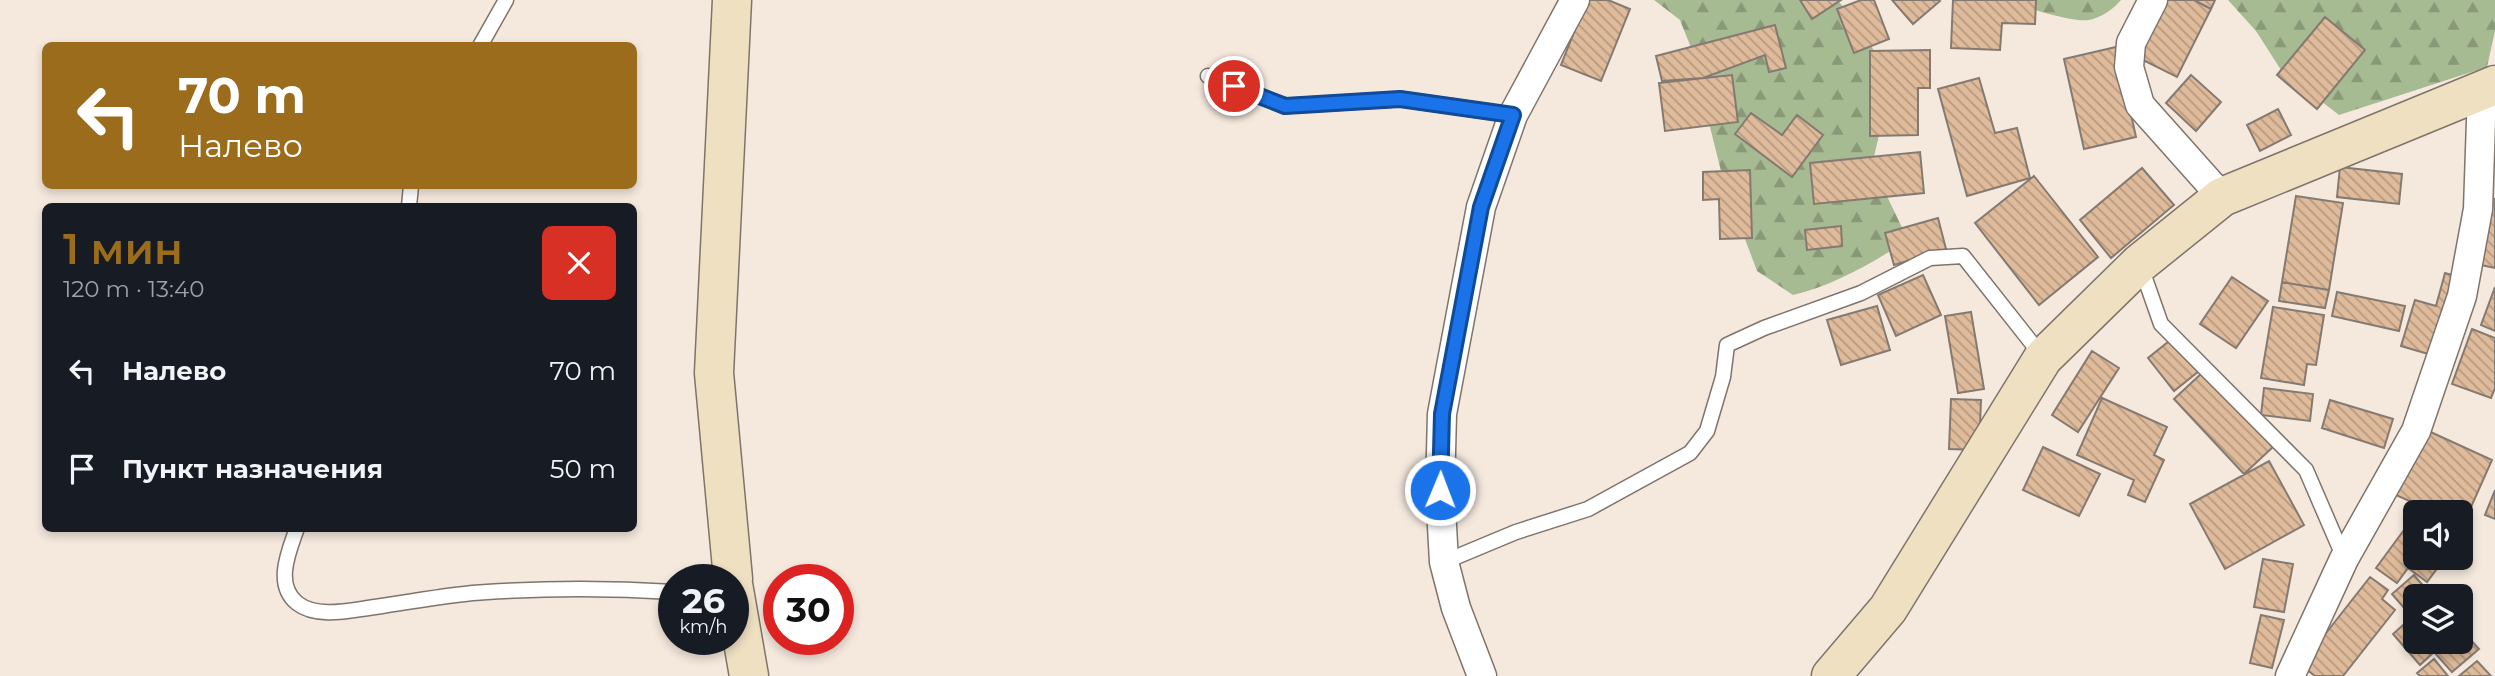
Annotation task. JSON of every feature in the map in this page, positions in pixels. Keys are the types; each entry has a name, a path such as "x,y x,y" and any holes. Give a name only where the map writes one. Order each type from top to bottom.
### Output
{"street":[{"path":"731,564 714,373 732,0"},
{"path":"1482,676 1456,608 1444,562 1440,490 1442,414 1481,207 1513,115 1574,0"},
{"path":"2153,0 2131,43 2129,67 2140,105 2222,197"},
{"path":"1831,676 1888,609 2043,358 2140,263 2222,197 2488,88 2478,209 2462,296 2416,431 2344,559 2290,676"},
{"path":"745,655 749,676"}],"lane":[{"path":"482,42 506,0"},
{"path":"1208,76 1285,106 1400,99 1513,115"},
{"path":"1444,562 1516,532 1588,509 1690,453 1707,431 1723,377 1727,345 1764,328 1861,293 1930,258 1963,256 2043,358"},
{"path":"2140,263 2161,324 2306,470 2344,559"},
{"path":"296,532 286,559 286,587 298,604 311,611 338,611 486,592 658,591"}],"green space":[{"path":"1654,0 1837,0 1854,18 1892,80 1872,165 1908,240 1838,279 1793,295 1757,271 1724,183 1707,115 1703,78 1680,20"},
{"path":"2010,0 2121,0 2102,15 2083,20 2049,14"},
{"path":"2228,0 2495,0 2495,31 2487,67 2339,115 2281,70 2256,31"}],"building":[{"path":"1587,0 1608,0 1630,9 1601,81 1561,65"},
{"path":"1800,0 1841,0 1812,19"},
{"path":"1861,0 1874,0 1889,39 1854,53 1837,9"},
{"path":"1892,0 1939,0 1940,1 1913,24"},
{"path":"1953,0 2036,0 2035,24 2002,23 2000,50 1951,48"},
{"path":"2166,0 2194,0 2211,9 2177,77 2137,57"},
{"path":"2194,0 2215,0 2211,9"},
{"path":"2325,17 2365,50 2317,109 2277,75"},
{"path":"1775,25 1786,68 1769,72 1765,55 1703,78 1662,81 1656,56"},
{"path":"2116,47 2136,137 2084,149 2064,59"},
{"path":"1930,50 1930,88 1918,88 1918,135 1870,136 1870,51"},
{"path":"1732,75 1738,122 1665,131 1659,83"},
{"path":"2191,75 2221,102 2196,131 2166,103"},
{"path":"1979,78 1995,133 2017,128 2030,178 1967,196 1938,89"},
{"path":"2278,109 2291,135 2260,151 2247,125"},
{"path":"1751,113 1782,135 1797,115 1823,135 1792,177 1735,134"},
{"path":"1920,152 1924,193 1814,204 1810,163"},
{"path":"2340,167 2402,174 2399,204 2337,197"},
{"path":"2142,168 2174,205 2111,258 2080,220"},
{"path":"1750,170 1752,238 1720,239 1719,199 1703,200 1703,172"},
{"path":"2034,176 2098,257 2039,305 1975,223"},
{"path":"2296,196 2343,203 2329,290 2282,282"},
{"path":"2491,198 2495,199 2495,268 2476,264"},
{"path":"1938,218 1946,249 1894,265 1885,233"},
{"path":"1841,226 1842,246 1807,250 1805,230"},
{"path":"2445,273 2458,277 2435,356 2401,346 2415,300 2436,306"},
{"path":"1923,275 1941,315 1896,336 1878,295"},
{"path":"2232,277 2268,301 2236,348 2200,324"},
{"path":"2282,282 2329,290 2325,308 2279,301"},
{"path":"2495,287 2495,331 2481,325"},
{"path":"2337,292 2405,306 2399,331 2332,316"},
{"path":"1877,306 1890,350 1841,365 1827,320"},
{"path":"2273,307 2324,315 2316,365 2307,364 2304,385 2261,378"},
{"path":"1971,312 1984,389 1958,393 1945,316"},
{"path":"2472,329 2495,338 2495,388 2491,398 2452,384"},
{"path":"2173,338 2199,371 2174,391 2148,358"},
{"path":"2092,351 2119,368 2078,432 2052,415"},
{"path":"2203,372 2273,447 2244,474 2174,399"},
{"path":"2264,388 2313,394 2310,421 2261,415"},
{"path":"2102,398 2167,427 2154,455 2164,460 2145,502 2128,495 2134,480 2077,455"},
{"path":"1951,399 1981,400 1979,450 1949,449"},
{"path":"2330,400 2393,419 2384,448 2322,428"},
{"path":"2424,429 2492,460 2473,503 2473,500 2407,500 2396,495"},
{"path":"2043,447 2100,474 2079,516 2023,490"},
{"path":"2269,461 2304,525 2225,569 2190,504"},
{"path":"2495,490 2495,519 2485,515"},
{"path":"2403,531 2403,570 2407,570 2397,583 2376,568"},
{"path":"2263,559 2293,564 2284,612 2254,607"},
{"path":"2411,570 2436,570 2427,582"},
{"path":"2414,575 2422,584 2404,584"},
{"path":"2370,577 2388,590 2382,599 2395,610 2343,676 2315,676 2301,665"},
{"path":"2403,584 2403,607 2392,594"},
{"path":"2261,615 2284,620 2272,668 2250,663"},
{"path":"2403,625 2403,645 2393,634"},
{"path":"2473,642 2479,649 2452,672 2436,654 2473,654"},
{"path":"2410,654 2432,654 2420,665"},
{"path":"2434,659 2448,676 2420,676 2417,673"},
{"path":"2477,661 2491,676 2459,676"}],"route":[{"path":"1234,86 1285,106 1400,99 1513,115 1481,207 1442,414 1440,490"}]}
